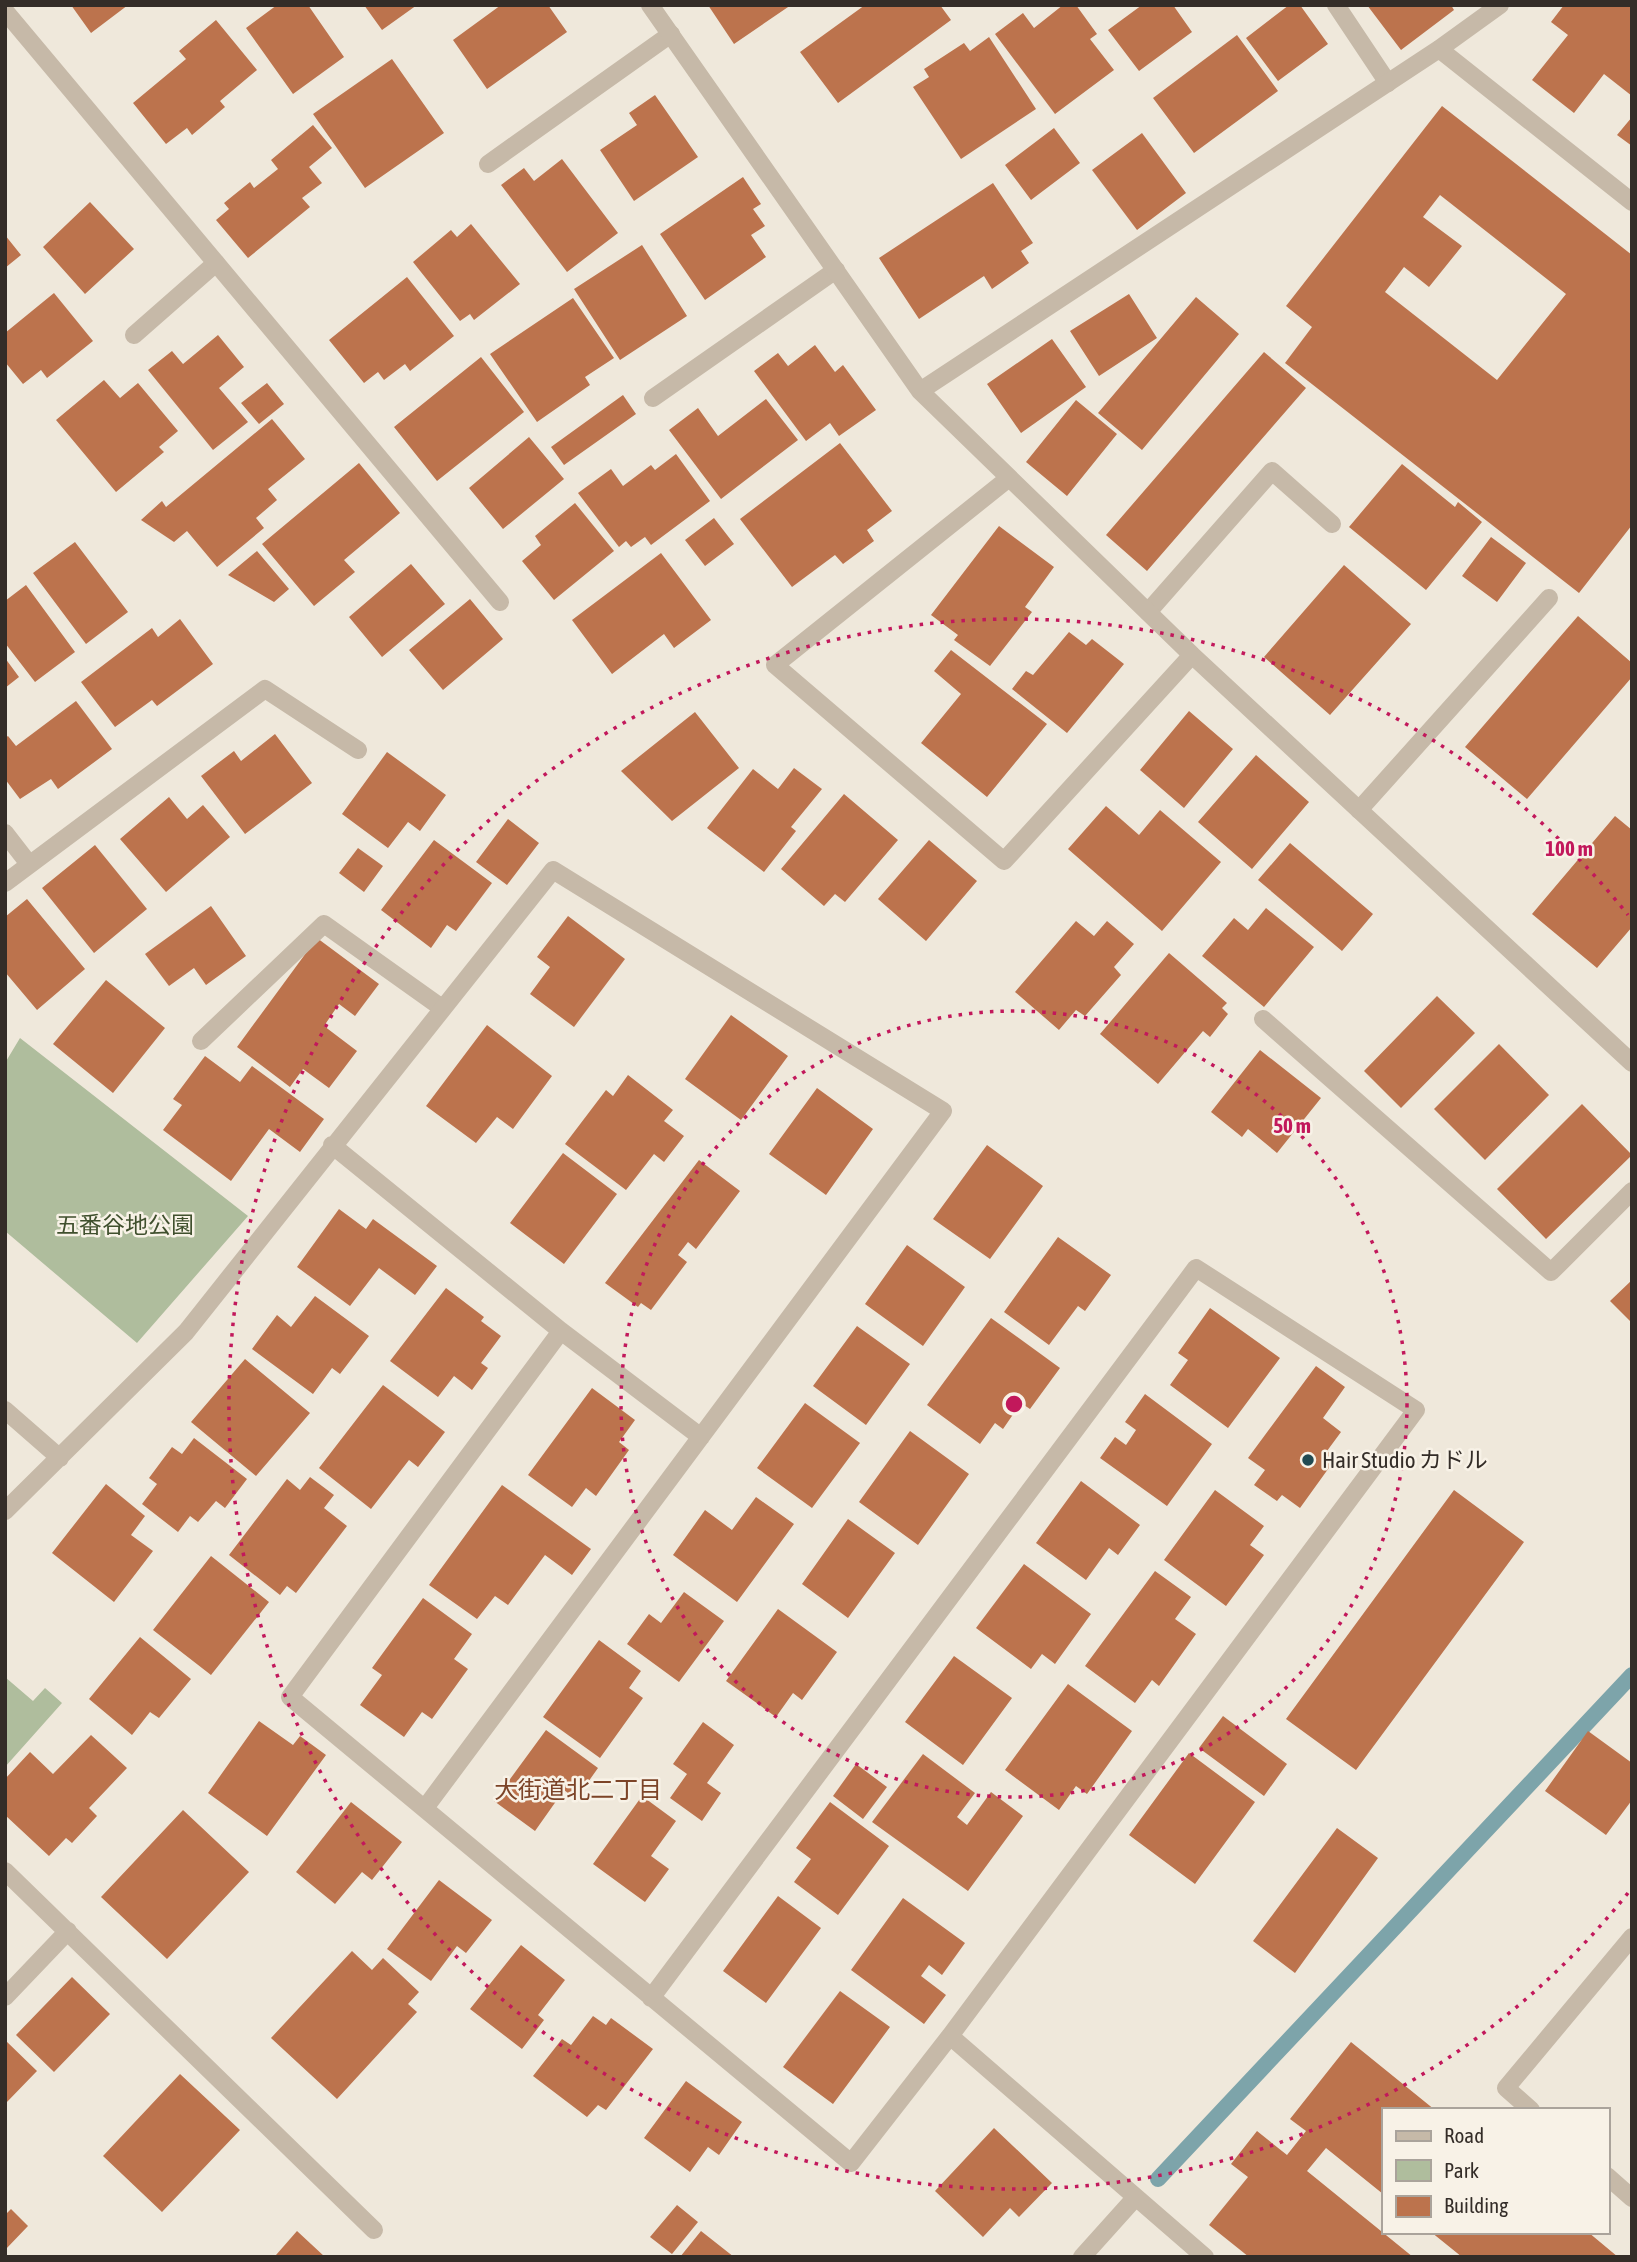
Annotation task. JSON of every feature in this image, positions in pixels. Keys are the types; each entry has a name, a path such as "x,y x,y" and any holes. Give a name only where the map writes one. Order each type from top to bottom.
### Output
{"street":[{"path":"650,5 920,391 1192,655 1632,1062"},
{"path":"1336,5 1388,82"},
{"path":"920,391 1439,49 1500,5"},
{"path":"5,11 500,602"},
{"path":"488,164 671,34"},
{"path":"1439,49 1632,202"},
{"path":"134,335 216,263"},
{"path":"653,398 836,270"},
{"path":"1148,612 1272,471 1332,524"},
{"path":"1009,478 775,665 1004,861 1192,655"},
{"path":"1359,810 1549,598"},
{"path":"5,883 265,688 358,750"},
{"path":"5,833 29,864"},
{"path":"5,1511 186,1332 553,870 943,1111 425,1808"},
{"path":"201,1041 324,924 442,1007"},
{"path":"1263,1019 1551,1272 1632,1191"},
{"path":"332,1146 561,1331 701,1437"},
{"path":"561,1331 290,1697 650,1998 851,2163 950,2036 1416,1410 1196,1268 650,1998"},
{"path":"5,1410 60,1458"},
{"path":"5,1871 374,2230"},
{"path":"5,1997 68,1931"},
{"path":"1529,2108 1506,2088 1632,1937"},
{"path":"950,2036 1205,2257"},
{"path":"1609,2178 1632,2198"},
{"path":"1083,2257 1135,2198"}],"green space":[{"name":"五番谷地公園","path":"20,1038 248,1216 137,1343 5,1231 5,1063"},
{"path":"5,1677 33,1701 45,1688 62,1703 5,1767"}],"building":[{"path":"71,5 128,5 91,33"},
{"path":"277,5 308,5 344,57 293,94 246,28"},
{"path":"364,5 417,5 382,30"},
{"path":"501,5 548,5 567,32 487,89 453,40"},
{"path":"708,5 791,5 734,44"},
{"path":"865,5 940,5 951,20 838,103 800,52"},
{"path":"1063,5 1076,5 1097,34 1090,39 1114,70 1055,114 995,34 1023,13 1034,28"},
{"path":"1142,5 1173,5 1192,32 1139,71 1108,30"},
{"path":"1289,5 1300,5 1328,44 1278,81 1246,38"},
{"path":"1367,5 1451,5 1454,10 1401,50"},
{"path":"1564,5 1632,5 1632,96 1604,74 1574,113 1532,80 1568,35 1551,22"},
{"path":"216,20 257,70 220,101 225,107 192,135 187,128 166,144 133,103 186,59 179,51"},
{"path":"1237,35 1278,91 1194,153 1153,98"},
{"path":"989,37 1036,109 961,159 913,87 929,77 924,69 964,43 970,51"},
{"path":"392,59 444,133 365,188 313,114"},
{"path":"655,95 698,157 634,201 600,150 637,125 629,113"},
{"path":"1442,106 1632,255 1632,525 1579,593 1285,363 1312,327 1286,306","holes":["1440,195 1566,294 1497,380 1385,292 1404,267 1429,287 1462,246 1423,217"]},
{"path":"1632,117 1632,146 1617,135"},
{"path":"313,125 332,148 309,167 322,183 302,198 310,207 248,258 216,220 229,209 224,203 250,182 254,188 278,169 271,160"},
{"path":"1054,128 1080,163 1031,200 1005,165"},
{"path":"1142,133 1186,193 1137,230 1092,170"},
{"path":"562,159 618,233 567,272 501,185 524,168 534,181"},
{"path":"743,177 761,204 753,209 765,226 751,235 766,257 705,300 660,234"},
{"path":"993,183 1033,243 1021,251 1029,263 992,289 984,276 919,319 879,258"},
{"path":"90,202 134,249 85,294 43,247"},
{"path":"471,224 520,284 474,320 470,314 460,321 413,262 451,230 457,237"},
{"path":"5,235 21,255 5,268"},
{"path":"642,245 687,316 620,360 574,289"},
{"path":"407,277 454,336 410,371 405,364 384,380 378,372 364,383 329,340"},
{"path":"54,293 93,341 47,378 41,370 23,384 5,362 5,333"},
{"path":"1129,294 1157,338 1099,376 1070,331"},
{"path":"1196,297 1239,334 1142,450 1098,413"},
{"path":"573,298 614,358 585,377 590,385 537,422 490,354"},
{"path":"218,335 244,367 219,388 248,422 213,450 148,370 172,351 183,364"},
{"path":"1052,339 1086,387 1021,433 987,384"},
{"path":"815,345 835,372 843,365 876,410 839,436 830,423 806,441 754,371 778,353 788,366"},
{"path":"1264,352 1306,388 1147,571 1106,535"},
{"path":"481,357 524,412 437,481 394,427"},
{"path":"104,380 120,398 138,383 178,431 159,447 164,452 116,492 56,420"},
{"path":"267,383 284,404 259,424 241,403"},
{"path":"623,395 636,414 564,465 551,447"},
{"path":"766,399 798,440 721,499 669,430 698,408 718,436"},
{"path":"1076,400 1117,434 1067,496 1026,462"},
{"path":"272,419 305,459 268,489 277,500 256,518 264,528 217,567 187,531 174,542 141,520 162,501 166,507"},
{"path":"529,437 564,479 503,529 469,488"},
{"path":"840,443 892,511 867,530 874,541 843,564 835,555 792,587 740,519"},
{"path":"676,454 710,501 651,545 645,537 631,547 626,541 619,547 578,493 611,469 623,486 651,465 655,470"},
{"path":"359,463 400,513 344,560 355,572 314,606 262,544"},
{"path":"1402,464 1455,507 1458,502 1482,522 1426,590 1349,527"},
{"path":"575,503 614,551 554,600 522,561 541,545 535,536"},
{"path":"714,518 734,544 705,566 685,540"},
{"path":"999,526 1054,567 1025,607 1032,612 990,666 954,640 958,635 931,615"},
{"path":"1491,537 1526,563 1497,602 1462,576"},
{"path":"75,542 128,612 86,644 33,573"},
{"path":"257,551 289,589 274,602 228,575"},
{"path":"661,553 711,620 674,648 664,634 612,674 572,620"},
{"path":"411,564 445,604 382,657 349,617"},
{"path":"1344,565 1411,624 1330,715 1264,657"},
{"path":"26,585 75,652 35,682 5,643 5,601"},
{"path":"470,599 503,639 443,690 409,650"},
{"path":"1578,616 1632,663 1632,677 1527,799 1465,747"},
{"path":"180,619 213,664 157,706 152,700 115,727 81,682 152,628 158,637"},
{"path":"1069,632 1086,645 1092,639 1124,664 1067,733 1012,689 1026,671 1033,675"},
{"path":"951,650 1047,724 987,797 921,743 961,694 934,671"},
{"path":"5,658 19,677 5,688"},
{"path":"76,701 112,749 58,789 51,779 20,799 5,779 5,738 8,736 16,746"},
{"path":"1189,711 1233,749 1184,808 1140,770"},
{"path":"695,712 739,768 672,821 621,771"},
{"path":"275,734 312,783 245,834 201,776 234,751 241,761"},
{"path":"387,752 446,795 420,831 408,822 388,848 342,814"},
{"path":"1256,755 1309,802 1252,869 1198,822"},
{"path":"794,768 822,789 791,827 796,831 764,872 707,828 753,769 778,789"},
{"path":"844,794 898,840 845,902 835,894 824,906 781,869"},
{"path":"169,797 187,819 203,805 230,837 166,892 120,839"},
{"path":"1106,806 1139,835 1160,810 1221,862 1162,931 1068,849"},
{"path":"1615,816 1632,830 1632,927 1597,968 1532,914"},
{"path":"508,819 539,843 507,885 476,862"},
{"path":"434,840 492,883 456,931 447,925 431,948 381,910"},
{"path":"929,840 977,881 926,941 878,899"},
{"path":"1290,843 1373,914 1342,951 1258,880"},
{"path":"95,845 147,909 94,953 42,888"},
{"path":"358,848 383,866 364,892 339,873"},
{"path":"27,899 85,969 37,1010 5,972 5,917"},
{"path":"211,906 246,956 206,985 194,968 169,986 145,954"},
{"path":"1266,908 1314,947 1264,1007 1202,956 1234,918 1248,930"},
{"path":"568,916 625,959 574,1027 530,994 550,967 537,957"},
{"path":"1076,921 1094,936 1107,921 1134,944 1114,967 1121,975 1085,1016 1076,1010 1059,1030 1015,992"},
{"path":"317,938 379,984 355,1016 339,1004 324,1026 357,1051 329,1088 303,1069 290,1087 237,1047"},
{"path":"1169,953 1227,1003 1222,1008 1228,1014 1210,1037 1203,1031 1158,1084 1100,1034"},
{"path":"106,980 165,1028 113,1093 53,1044"},
{"path":"1437,996 1475,1033 1401,1108 1364,1071"},
{"path":"731,1015 788,1056 741,1120 685,1079"},
{"path":"487,1025 552,1076 513,1129 497,1117 476,1143 426,1106"},
{"path":"1499,1044 1549,1095 1485,1160 1434,1109"},
{"path":"1260,1050 1321,1098 1277,1153 1248,1129 1242,1137 1211,1112"},
{"path":"205,1056 240,1082 252,1066 324,1119 300,1152 269,1129 231,1181 163,1130 182,1105 173,1099"},
{"path":"628,1075 673,1110 664,1121 684,1136 664,1162 654,1154 626,1190 565,1144 606,1090 613,1096"},
{"path":"817,1088 873,1129 826,1195 769,1154"},
{"path":"1582,1104 1632,1155 1546,1239 1497,1189"},
{"path":"987,1145 1043,1186 990,1259 933,1219"},
{"path":"563,1153 617,1194 564,1264 510,1223"},
{"path":"699,1160 740,1191 696,1249 688,1242 678,1255 687,1262 651,1310 641,1303 638,1307 605,1283"},
{"path":"339,1209 366,1229 373,1219 437,1266 415,1295 379,1268 350,1306 297,1267"},
{"path":"1058,1237 1111,1275 1085,1311 1078,1306 1049,1345 1004,1312"},
{"path":"907,1245 965,1287 923,1346 865,1304"},
{"path":"1632,1280 1632,1323 1610,1301"},
{"path":"446,1288 484,1317 481,1321 501,1336 481,1363 488,1368 472,1390 454,1376 438,1397 390,1361"},
{"path":"315,1296 369,1336 340,1374 332,1368 313,1394 252,1349 277,1315 291,1327"},
{"path":"1210,1308 1280,1358 1228,1428 1170,1385 1188,1360 1178,1353"},
{"path":"991,1318 1060,1368 1030,1409 1021,1403 1003,1429 995,1423 980,1444 927,1405"},
{"path":"857,1326 910,1364 866,1425 813,1386"},
{"path":"245,1359 310,1413 256,1476 191,1422"},
{"path":"1316,1366 1345,1387 1323,1418 1341,1432 1327,1451 1336,1458 1300,1508 1282,1495 1277,1501 1254,1485 1265,1470 1248,1458"},
{"path":"383,1385 445,1432 418,1467 409,1460 371,1509 319,1468"},
{"path":"592,1388 635,1420 619,1442 629,1450 596,1496 586,1488 572,1507 528,1475"},
{"path":"1145,1394 1212,1444 1167,1506 1100,1458 1115,1437 1126,1445 1136,1430 1125,1422"},
{"path":"805,1403 860,1443 812,1508 757,1468"},
{"path":"910,1431 969,1474 918,1545 859,1502"},
{"path":"194,1438 247,1479 225,1508 216,1501 198,1522 190,1516 178,1532 142,1504 157,1484 149,1478 172,1447 182,1454"},
{"path":"310,1477 334,1495 324,1508 347,1526 296,1593 287,1586 280,1595 229,1555 287,1479 300,1490"},
{"path":"1081,1481 1140,1525 1118,1555 1109,1548 1086,1580 1036,1543"},
{"path":"106,1484 145,1516 131,1535 153,1551 114,1602 52,1553"},
{"path":"502,1485 591,1549 572,1575 545,1555 508,1605 495,1596 477,1619 429,1585"},
{"path":"1215,1490 1264,1526 1250,1545 1264,1555 1226,1606 1164,1560"},
{"path":"1454,1490 1524,1542 1356,1770 1286,1719"},
{"path":"756,1497 794,1524 737,1602 673,1555 705,1510 732,1530"},
{"path":"848,1519 895,1553 848,1618 802,1584"},
{"path":"211,1556 269,1602 211,1675 153,1630"},
{"path":"1024,1564 1091,1614 1055,1664 1042,1654 1031,1669 976,1628"},
{"path":"1155,1571 1191,1597 1175,1619 1196,1634 1159,1686 1152,1680 1135,1703 1085,1666"},
{"path":"684,1592 724,1621 679,1682 627,1644 649,1614 661,1623"},
{"path":"423,1598 472,1634 454,1659 468,1669 432,1719 422,1712 404,1737 360,1705 382,1675 372,1668"},
{"path":"778,1609 837,1652 802,1700 793,1693 776,1717 726,1681"},
{"path":"140,1637 191,1679 159,1718 150,1712 132,1735 89,1699"},
{"path":"599,1640 641,1671 629,1688 643,1698 600,1758 543,1717"},
{"path":"954,1656 1012,1698 963,1765 905,1722"},
{"path":"1068,1684 1132,1731 1087,1794 1076,1786 1059,1810 1005,1770"},
{"path":"1223,1716 1287,1764 1264,1796 1199,1748"},
{"path":"259,1721 293,1745 300,1736 326,1755 267,1836 208,1793"},
{"path":"703,1722 734,1745 707,1783 721,1793 702,1821 670,1798 687,1774 673,1764"},
{"path":"546,1730 598,1768 576,1799 564,1790 535,1831 494,1801"},
{"path":"1588,1731 1632,1763 1632,1800 1606,1835 1545,1791"},
{"path":"91,1735 127,1768 89,1808 97,1816 72,1843 66,1838 49,1856 5,1815 5,1779 30,1752 53,1774"},
{"path":"1189,1753 1255,1802 1195,1884 1129,1835"},
{"path":"923,1754 975,1793 957,1817 967,1825 991,1792 1023,1816 968,1891 872,1822"},
{"path":"856,1764 887,1787 863,1819 833,1796"},
{"path":"642,1796 676,1821 651,1856 669,1869 645,1902 593,1864"},
{"path":"351,1802 402,1842 372,1880 362,1872 335,1904 296,1872"},
{"path":"830,1802 889,1846 838,1915 794,1882 811,1859 796,1848"},
{"path":"183,1810 249,1872 167,1959 101,1897"},
{"path":"1337,1828 1378,1858 1295,1973 1253,1941"},
{"path":"439,1880 492,1920 466,1953 457,1946 431,1981 387,1949"},
{"path":"778,1896 821,1928 766,2003 723,1971"},
{"path":"903,1898 965,1943 942,1975 929,1965 921,1976 946,1995 924,2024 851,1970"},
{"path":"521,1945 565,1980 538,2015 544,2020 522,2049 470,2009"},
{"path":"352,1951 372,1970 383,1958 419,1992 408,2004 417,2012 337,2099 271,2038"},
{"path":"72,1977 110,2014 54,2072 16,2035"},
{"path":"840,1991 890,2027 833,2104 783,2067"},
{"path":"593,2016 606,2025 611,2018 653,2049 606,2110 598,2105 587,2117 533,2076 562,2039 571,2045"},
{"path":"5,2040 37,2071 5,2104"},
{"path":"1351,2042 1433,2108 1382,2108 1382,2193 1326,2148 1307,2171 1413,2257 1249,2257 1209,2225 1248,2177 1231,2164 1257,2131 1287,2155 1306,2131 1290,2119"},
{"path":"180,2074 240,2130 162,2212 103,2156"},
{"path":"686,2081 742,2122 719,2155 708,2147 690,2172 644,2138"},
{"path":"994,2128 1052,2183 1019,2217 1010,2208 983,2237 935,2191"},
{"path":"677,2205 698,2222 672,2254 650,2237"},
{"path":"11,2209 28,2226 5,2250 5,2215"},
{"path":"297,2231 325,2257 276,2255"},
{"path":"701,2231 734,2257 680,2257"},
{"path":"1433,2234 1590,2234 1618,2257 1462,2257"}],"waterway":[{"path":"1158,2179 1632,1675"}],"place":[{"name":"Hair Studio カドル","path":"1308,1460"}],"district":[{"name":"大街道北二丁目","path":"578,1789"}]}
